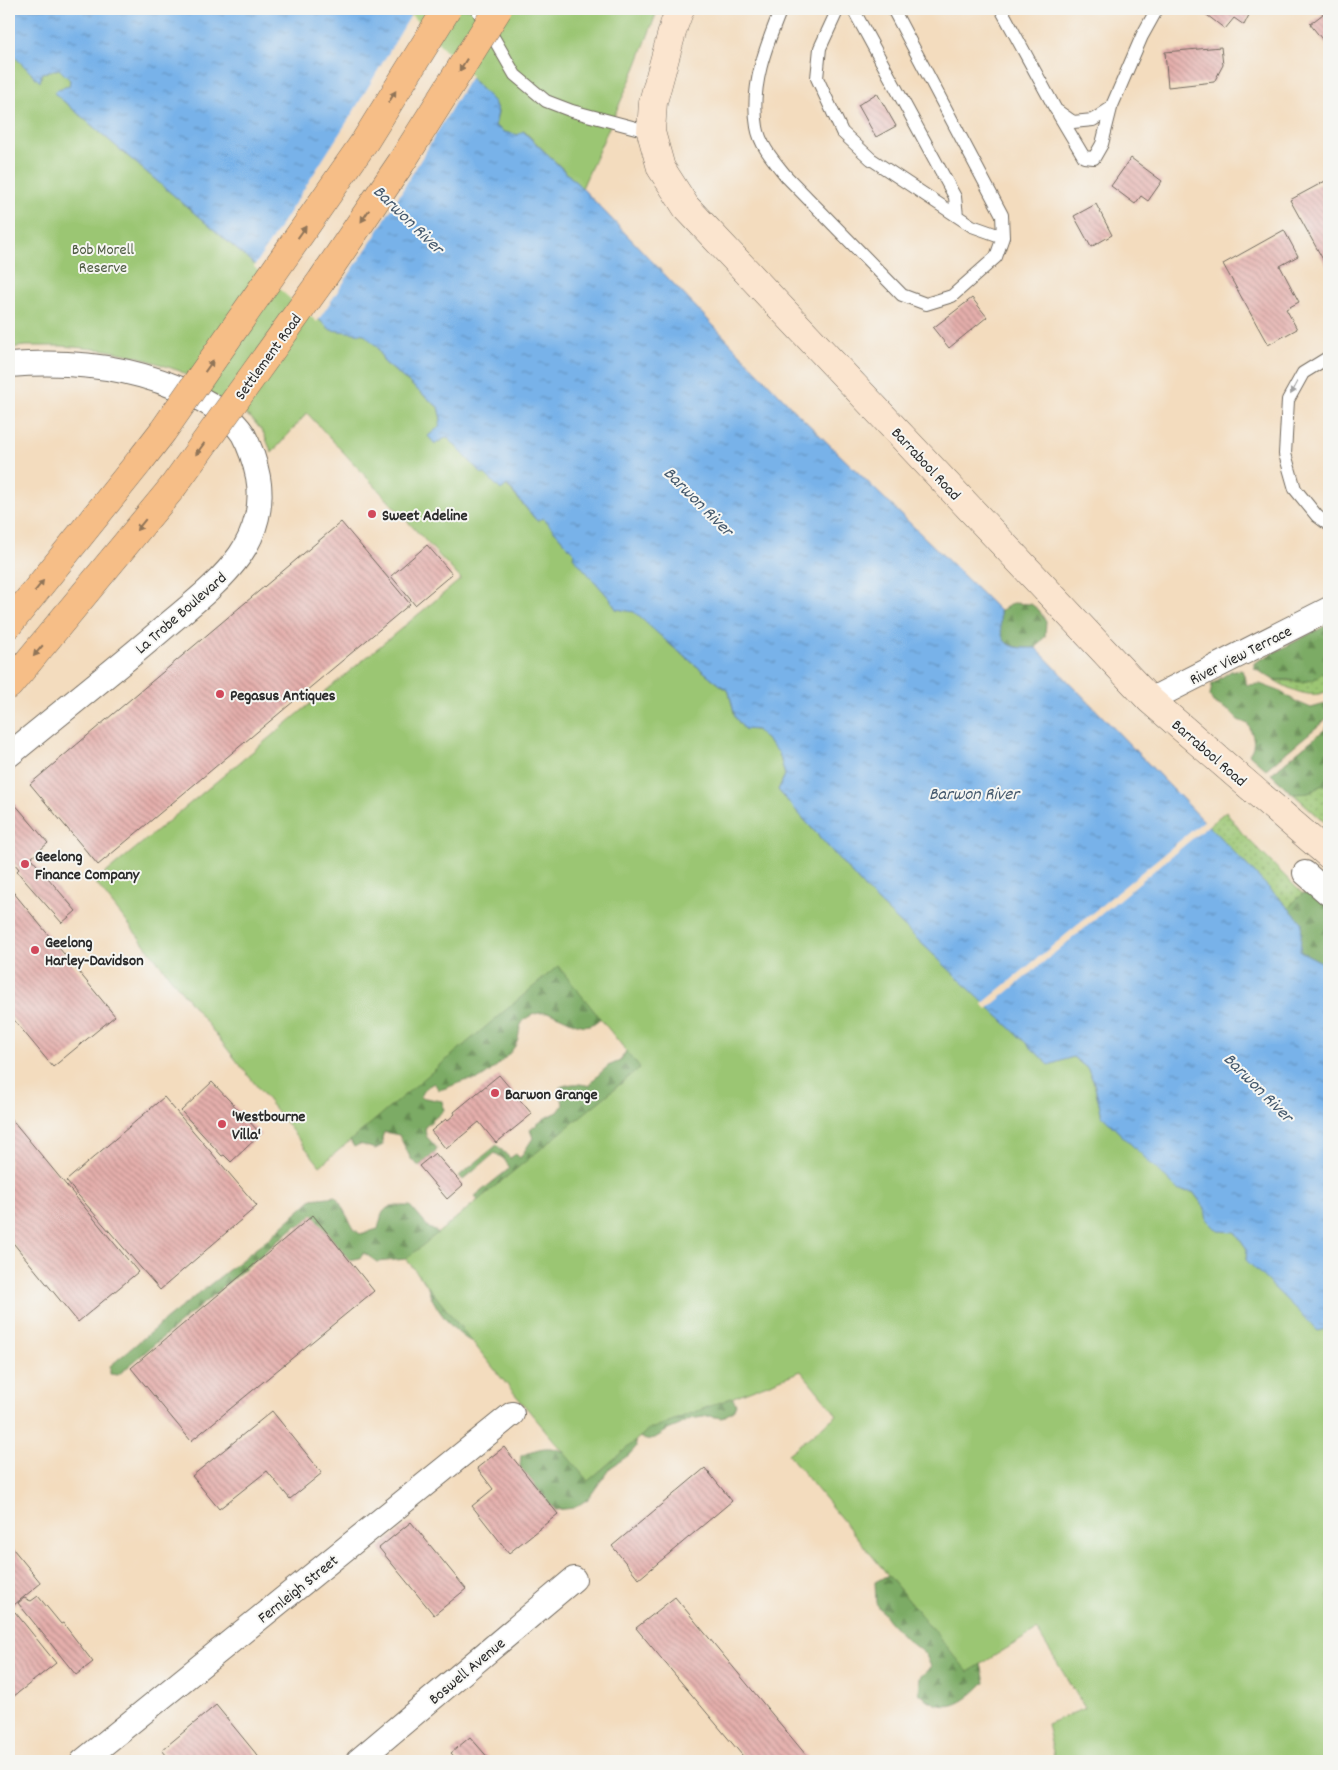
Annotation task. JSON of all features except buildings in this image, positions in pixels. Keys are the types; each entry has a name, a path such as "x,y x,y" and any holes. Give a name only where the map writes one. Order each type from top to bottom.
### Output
{"highway":[{"path":"9,624 139,462 174,415 365,141 447,9"},
{"name":"Settlement Road","path":"9,685 172,488 321,281 380,195 498,9"}],"street":[{"name":"Barrabool Road","path":"680,9 653,102 651,132 661,168 686,207 1150,700 1329,855"},
{"name":"La Trobe Boulevard","path":"9,365 50,363 96,365 139,374 174,386 201,399 220,411 242,434 256,467 259,495 257,517 250,539 222,577 153,638 9,755"},
{"name":"River View Terrace","path":"1150,700 1329,609"},
{"path":"1305,873 1329,894"},
{"name":"Fernleigh Street","path":"83,1761 512,1414"},
{"name":"Boswell Avenue","path":"358,1761 574,1579"}],"lane":[{"path":"477,9 515,75 546,102 572,111 651,132"},
{"path":"781,9 764,50 756,94 757,129 769,155 786,176 902,295 926,304 952,296 996,257 1003,237 1002,215 893,9"},
{"path":"838,9 820,48 817,78 842,132 871,159 972,226 1003,237"},
{"path":"853,9 954,197 957,216"},
{"path":"1001,9 1084,157 1094,158 1102,144 1111,108 1142,36 1157,9"},
{"path":"1056,110 1073,122 1092,120 1111,108"},
{"path":"1329,357 1303,373 1288,400 1285,454 1295,489 1317,516 1329,525"}],"green space":[{"path":"403,9 658,9 636,67 582,188 524,131 519,135 504,132 495,126 498,112 494,102"},
{"name":"Bob Morell Reserve","path":"9,51 40,82 42,73 59,69 70,80 69,87 58,89 54,93 331,330 364,333 378,348 384,362 438,407 441,419 435,444 447,437 482,474 485,474 501,490 506,485 537,521 543,518 575,554 573,556 611,600 616,609 634,611 673,647 729,692 735,717 744,729 757,730 779,753 785,775 778,790 870,894 1049,1064 1073,1057 1088,1069 1094,1083 1102,1116 1134,1146 1193,1192 1205,1208 1207,1220 1235,1232 1247,1249 1246,1260 1318,1330 1329,1328 1329,1761 1055,1761 1047,1724 1085,1708 1037,1630 968,1672 788,1454 837,1415 801,1371 648,1430 588,1481 503,1380 406,1259 640,1068 558,966 320,1166 95,882 461,579 307,413 272,453 263,432 251,418 214,396 180,371 136,356 106,350 62,346 9,348"},
{"path":"1013,603 1031,604 1039,610 1046,622 1045,636 1036,648 1016,647 1005,642 1002,637 1000,611"},
{"path":"1329,624 1329,680 1322,673 1313,680 1299,682 1274,680 1254,668 1254,663"},
{"path":"1242,670 1247,685 1260,684 1279,691 1311,708 1329,703 1329,717 1266,769 1249,754 1254,743 1248,724 1238,720 1229,711 1213,702 1210,696 1212,684 1231,671"},
{"path":"1322,673 1329,680 1329,690 1322,693 1308,694 1294,690 1274,680 1305,681"},
{"path":"1329,726 1329,826 1271,774"},
{"path":"1329,726 1329,784 1320,786 1309,793 1293,794 1271,774"},
{"path":"1226,811 1242,833 1329,920 1329,966 1299,951 1302,922 1208,826"},
{"path":"1303,893 1317,897 1329,905 1329,966 1299,951 1302,922 1288,908"},
{"path":"547,955 607,1009 598,1020 589,1025 580,1025 552,1014 541,1013 530,1016 521,1024 515,1047 500,1063 483,1076 477,1080 466,1080 439,1090 434,1083 427,1087 420,1097 442,1101 444,1110 425,1127 426,1136 437,1148 435,1153 419,1166 411,1159 399,1135 384,1132 382,1138 383,1145 375,1149 360,1144 354,1147 348,1137"},
{"path":"680,969 721,998 726,1016 721,1042 703,1059 684,1065 688,1069 711,1075 721,1083 732,1086 745,1101 750,1119 749,1132 740,1135 719,1125 707,1125 686,1142 669,1145 645,1153 636,1160 623,1184 605,1191 596,1211 588,1219 568,1228 544,1209 537,1196 540,1187 530,1175 532,1168 541,1161 558,1165 567,1158 538,1152 517,1169 524,1176 517,1205 506,1214 489,1215 476,1213 471,1219 463,1237 449,1250 454,1256 456,1264 451,1270 428,1265 415,1252 406,1259 377,1262 364,1253 360,1258 349,1260 313,1216 301,1226 297,1225 118,1375 110,1374 110,1366 268,1239 312,1199 336,1196 354,1229 360,1234 378,1229 382,1213 391,1206 410,1206 429,1228 439,1233 478,1200 475,1196 510,1168 504,1159 495,1153 463,1180 459,1176 497,1145 510,1158 516,1154 520,1158 533,1138 530,1130 545,1118 558,1112 563,1105 560,1087 575,1084 590,1086 593,1080 608,1066 620,1061 626,1051 654,1036 654,1023 635,1016 632,1012 628,996 634,985 660,970","holes":["640,1068 663,1070 670,1077 648,1099 650,1119 640,1125 632,1122 629,1113 622,1111 615,1114 615,1122 606,1126 600,1125 596,1118 597,1103"]},
{"path":"432,1280 474,1343 459,1333 439,1311 427,1285"},
{"path":"732,1397 736,1404 733,1411 722,1418 710,1416 690,1419 655,1438 646,1440 639,1437 635,1441 636,1447 629,1455 610,1468 588,1499 574,1508 555,1510 520,1467 521,1456 537,1450 553,1448 564,1452 607,1445"},
{"path":"888,1575 933,1629 942,1632 981,1664 985,1682 962,1701 946,1706 929,1700 919,1693 920,1677 931,1667 926,1655 905,1638 876,1603 875,1582"}],"water":[{"name":"Barwon River","path":"9,9 403,9 494,102 498,112 495,126 504,132 518,135 523,131 582,188 798,414 1000,611 1001,630 1006,642 1016,647 1036,648 1302,922 1300,951 1329,966 1329,1328 1318,1331 1246,1260 1247,1249 1235,1232 1218,1231 1207,1220 1205,1208 1193,1192 1179,1191 1102,1116 1094,1083 1088,1069 1073,1057 1049,1065 870,894 778,790 785,775 779,753 757,730 744,729 735,717 729,692 673,647 634,612 616,609 611,600 573,557 575,554 543,518 537,521 507,485 501,490 485,474 482,474 447,437 435,444 428,436 439,427 441,419 438,407 384,362 378,348 364,334 331,330 54,93 58,89 69,86 70,80 59,69 42,73 40,82 9,51"}],"pier":[{"path":"411,15 471,76 373,239 317,322 254,267 352,114"},
{"path":"1206,819 1210,824 987,1009 982,1004"}],"place":[{"name":"Sweet Adeline","path":"372,514"},
{"name":"Pegasus Antiques","path":"220,694"},
{"name":"Geelong Finance Company","path":"25,864"},
{"name":"Geelong Harley-Davidson","path":"35,950"},
{"name":"Barwon Grange","path":"495,1093"},
{"name":"'Westbourne Villa'","path":"222,1124"}]}
